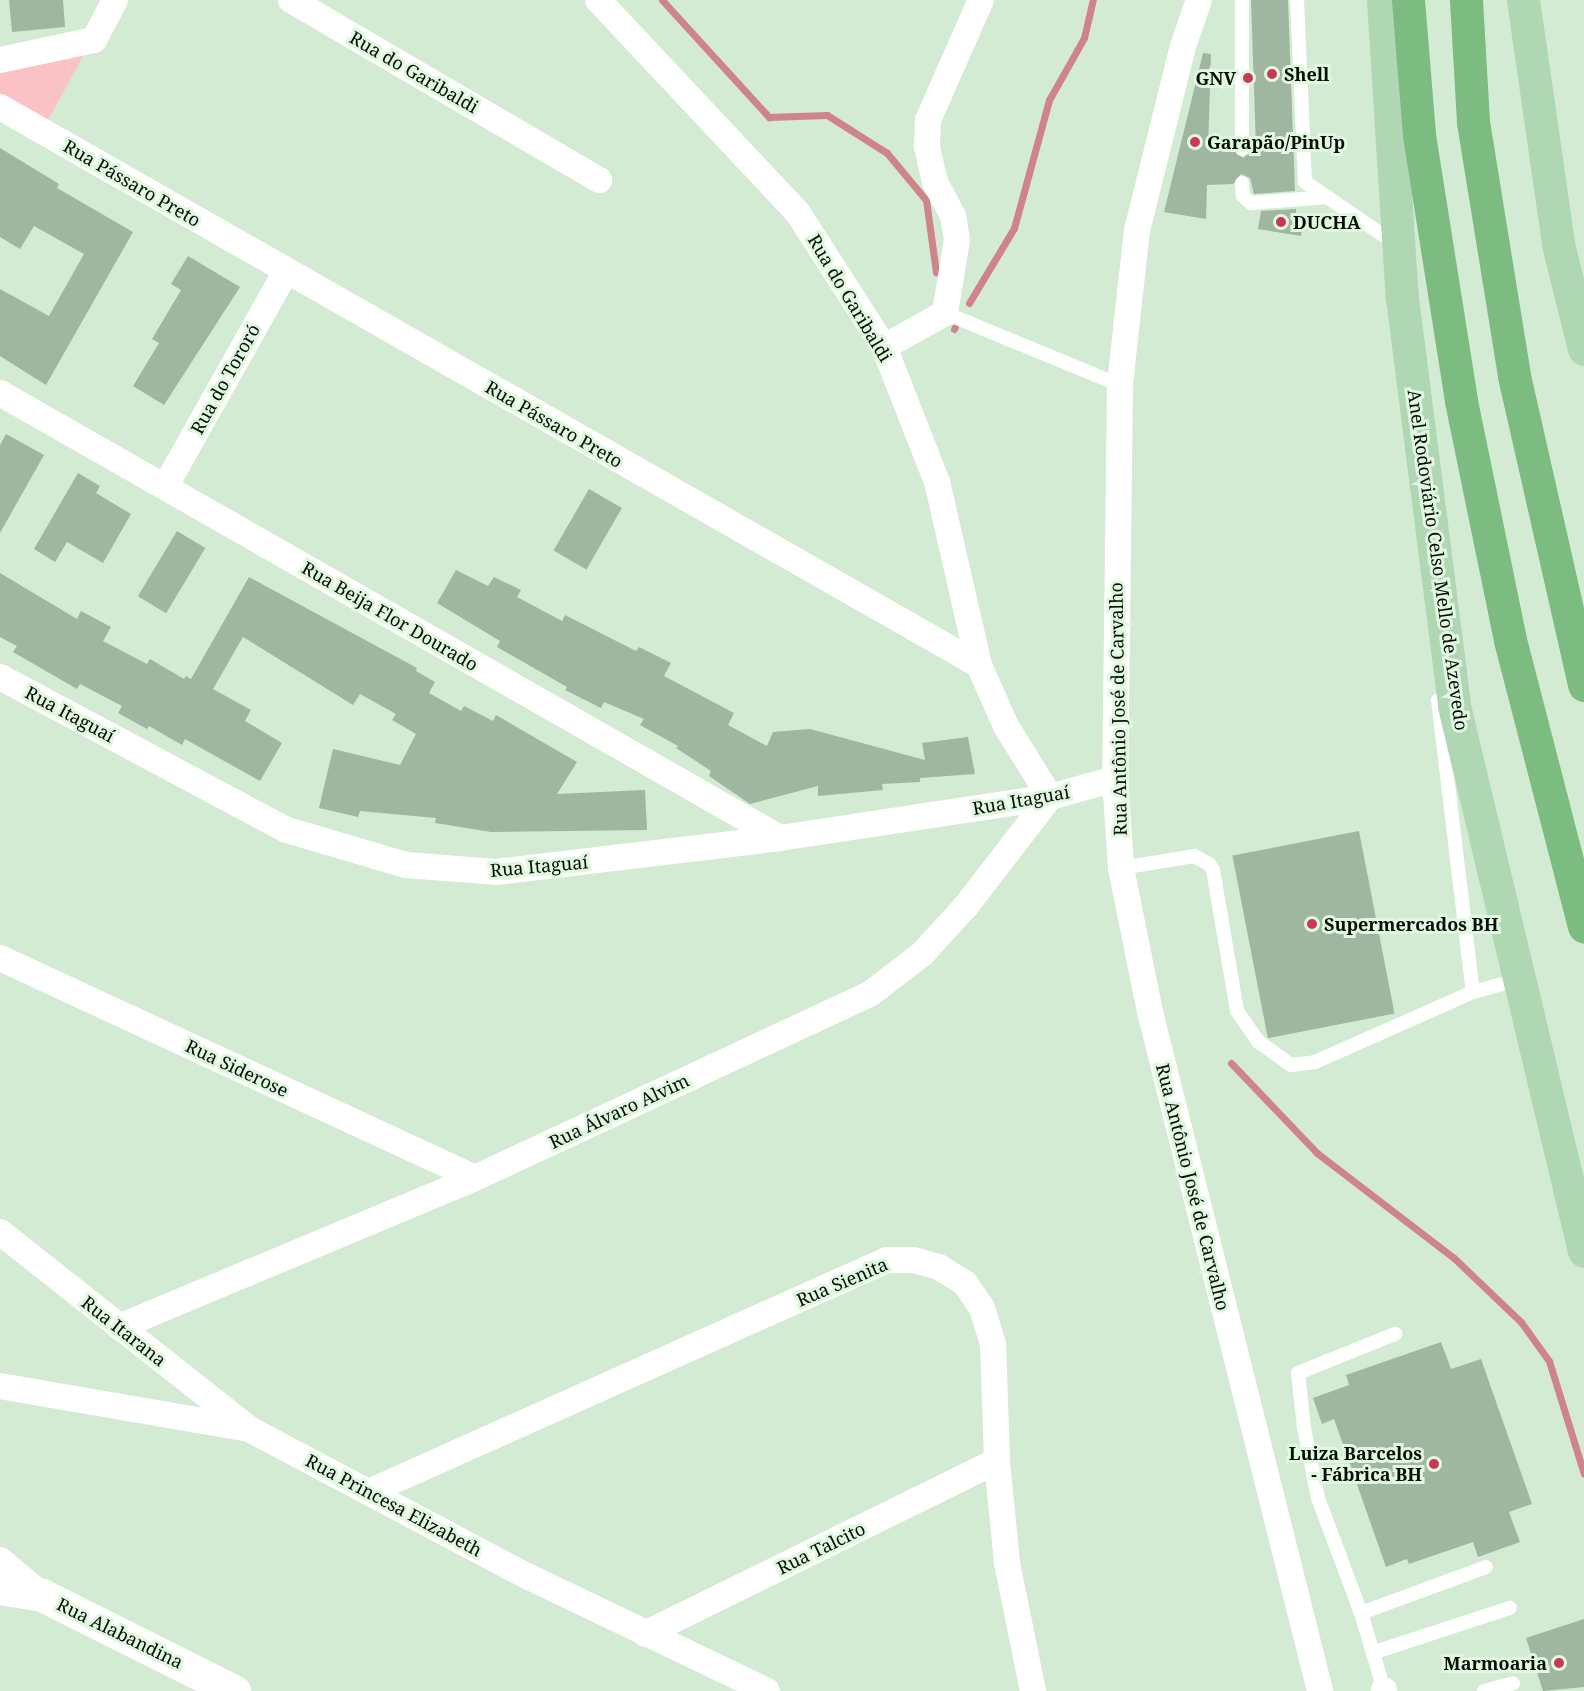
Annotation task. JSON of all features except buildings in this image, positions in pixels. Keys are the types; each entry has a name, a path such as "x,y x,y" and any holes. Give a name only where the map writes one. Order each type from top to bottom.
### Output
{"highway":[{"path":"1408,0 1419,135 1461,401 1510,640 1584,927"},
{"path":"1466,0 1473,122 1514,376 1584,685"}],"main road":[{"name":"Anel Rodoviário Celso Mello de Azevedo","path":"1383,0 1401,247 1402,298 1455,706 1584,1251"},
{"path":"1523,0 1558,244 1584,349"}],"street":[{"path":"0,60 94,40 115,0"},
{"name":"Rua do Garibaldi","path":"291,0 599,180"},
{"name":"Rua do Garibaldi","path":"598,0 798,213 884,347 937,482 979,664"},
{"path":"884,347 945,313 957,240 953,216 935,182 927,146 928,120 981,0"},
{"name":"Rua Antônio José de Carvalho","path":"1199,0 1183,46 1137,230 1120,385 1115,778 1121,868 1150,1012 1320,1691"},
{"name":"Rua Pássaro Preto","path":"0,106 979,664"},
{"name":"Rua do Tororó","path":"165,487 286,271"},
{"name":"Rua Beija Flor Dourado","path":"0,393 780,838"},
{"path":"979,664 1006,726 1050,797"},
{"name":"Rua Itaguaí","path":"0,677 287,830 406,865 496,872 780,838 1050,797 1115,778"},
{"name":"Rua Álvaro Alvim","path":"119,1327 475,1178 870,994 922,954 966,906 1050,797"},
{"name":"Rua Siderose","path":"0,958 475,1178"},
{"name":"Rua Itarana","path":"0,1232 249,1429"},
{"name":"Rua Sienita","path":"370,1491 887,1260 913,1260 939,1267 965,1283 982,1308 993,1344 997,1461 1007,1563 1033,1691"},
{"name":"Rua Princesa Elizabeth","path":"0,1386 249,1429 525,1575 767,1691"},
{"name":"Rua Talcito","path":"645,1634 997,1461"},
{"path":"0,1560 42,1595"},
{"name":"Rua Alabandina","path":"0,1588 42,1595 234,1691"}],"lane":[{"path":"1242,0 1242,148"},
{"path":"1297,0 1305,182 1401,247"},
{"path":"1242,183 1243,196 1251,203 1328,197"},
{"path":"945,313 1120,385"},
{"path":"1445,634 1436,685 1473,993"},
{"path":"1121,868 1194,856 1209,864 1213,870 1237,1011 1260,1042 1291,1065 1315,1062 1473,993 1520,979"},
{"path":"1384,1690 1375,1652 1318,1498 1304,1428 1298,1373 1395,1334"},
{"path":"1361,1612 1486,1568"},
{"path":"1375,1652 1510,1608"},
{"path":"1484,1691 1513,1683"}],"shaded area":[{"path":"92,40 42,131 0,105 0,60"}],"waterway":[{"path":"662,0 769,117 827,115 887,153 926,200 936,272"},
{"path":"969,303 1014,228 1049,100 1084,38 1093,0"},
{"path":"1231,1063 1317,1153 1454,1258 1521,1322 1549,1361 1584,1474"}],"place":[{"name":"Shell","path":"1272,74"},
{"name":"GNV","path":"1248,78"},
{"name":"Garapão/PinUp","path":"1195,142"},
{"name":"DUCHA","path":"1281,222"},
{"name":"Supermercados BH","path":"1312,924"},
{"name":"Luiza Barcelos - Fábrica BH","path":"1434,1464"},
{"name":"Marmoaria","path":"1559,1663"}]}
